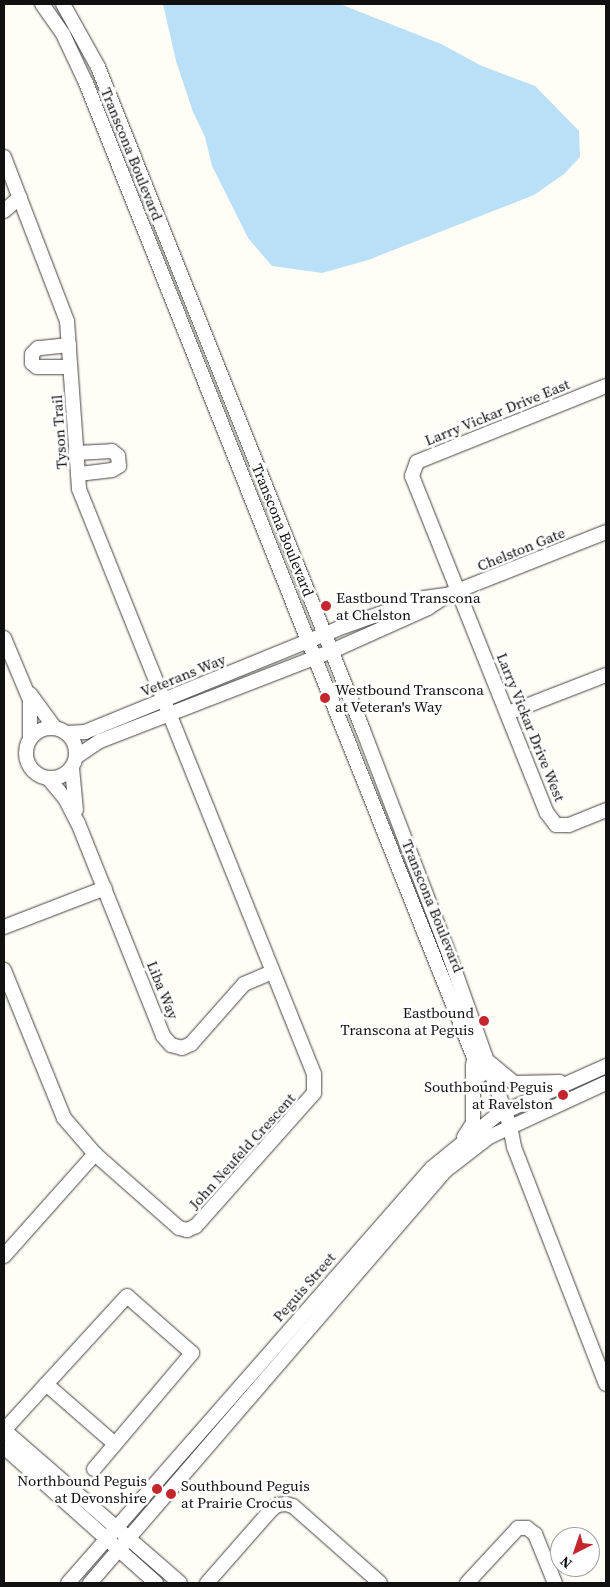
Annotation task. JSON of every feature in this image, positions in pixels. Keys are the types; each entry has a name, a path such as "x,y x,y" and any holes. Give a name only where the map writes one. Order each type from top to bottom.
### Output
{"street":[{"name":"Transcona Boulevard","path":"42,4 71,48 86,83 472,1051 507,1128 606,1384"},
{"name":"Transcona Boulevard","path":"63,4 98,67 332,651 485,1058 501,1113"},
{"name":"Tyson Trail","path":"4,157 67,321 80,489 169,706"},
{"path":"4,211 20,197"},
{"path":"69,345 38,348 32,354 32,363 37,368 70,367"},
{"name":"Larry Vickar Drive East","path":"453,593 412,476 417,462 606,386"},
{"path":"76,453 112,452 118,456 118,466 112,470 78,474"},
{"name":"Chelston Gate","path":"316,657 428,608 453,593 606,532"},
{"name":"Chelston Gate","path":"309,640 424,598 453,593"},
{"name":"Larry Vickar Drive West","path":"453,593 508,713 547,813 556,824 569,825 606,810"},
{"path":"4,639 26,690 30,707 30,739 26,751 28,764 37,773 48,778 62,776 74,762 74,743 26,690"},
{"name":"Veterans Way","path":"74,762 100,741 309,640"},
{"name":"Veterans Way","path":"61,730 85,732 316,657"},
{"path":"508,713 606,675"},
{"name":"John Neufeld Crescent","path":"4,970 64,1118 95,1154 179,1228 187,1230 196,1226 314,1093 314,1074 272,972 169,706"},
{"path":"30,739 41,730 61,730"},
{"name":"Liba Way","path":"74,762 78,823"},
{"name":"Liba Way","path":"48,778 65,798 78,823 163,1036 171,1046 182,1048 191,1044 244,984 272,972"},
{"path":"4,928 105,888"},
{"path":"462,1142 473,1123 472,1051"},
{"path":"485,1058 499,1073 514,1083 570,1081"},
{"name":"Peguis Street","path":"68,1583 414,1186 462,1142 501,1113 606,1066"},
{"name":"Peguis Street","path":"90,1583 445,1171 507,1128 606,1083"},
{"path":"4,1256 95,1154"},
{"path":"94,1469 192,1353 127,1296 4,1430 180,1583"},
{"path":"46,1384 115,1444"},
{"path":"4,1447 156,1583"},
{"path":"207,1583 270,1511 277,1505 286,1504 293,1506 380,1583"},
{"path":"467,1583 518,1528 527,1528 535,1534 556,1583"}],"water":[{"path":"163,4 340,4 441,44 482,66 535,86 579,131 580,157 564,174 534,195 368,260 322,273 272,266 248,238 212,166 205,137 193,112 176,61"}],"place":[{"name":"Eastbound Transcona at Chelston","path":"326,606"},
{"name":"Westbound Transcona at Veteran's Way","path":"325,698"},
{"name":"Eastbound Transcona at Peguis","path":"484,1021"},
{"name":"Southbound Peguis at Ravelston","path":"563,1095"},
{"name":"Northbound Peguis at Devonshire","path":"157,1489"},
{"name":"Southbound Peguis at Prairie Crocus","path":"171,1494"}]}
